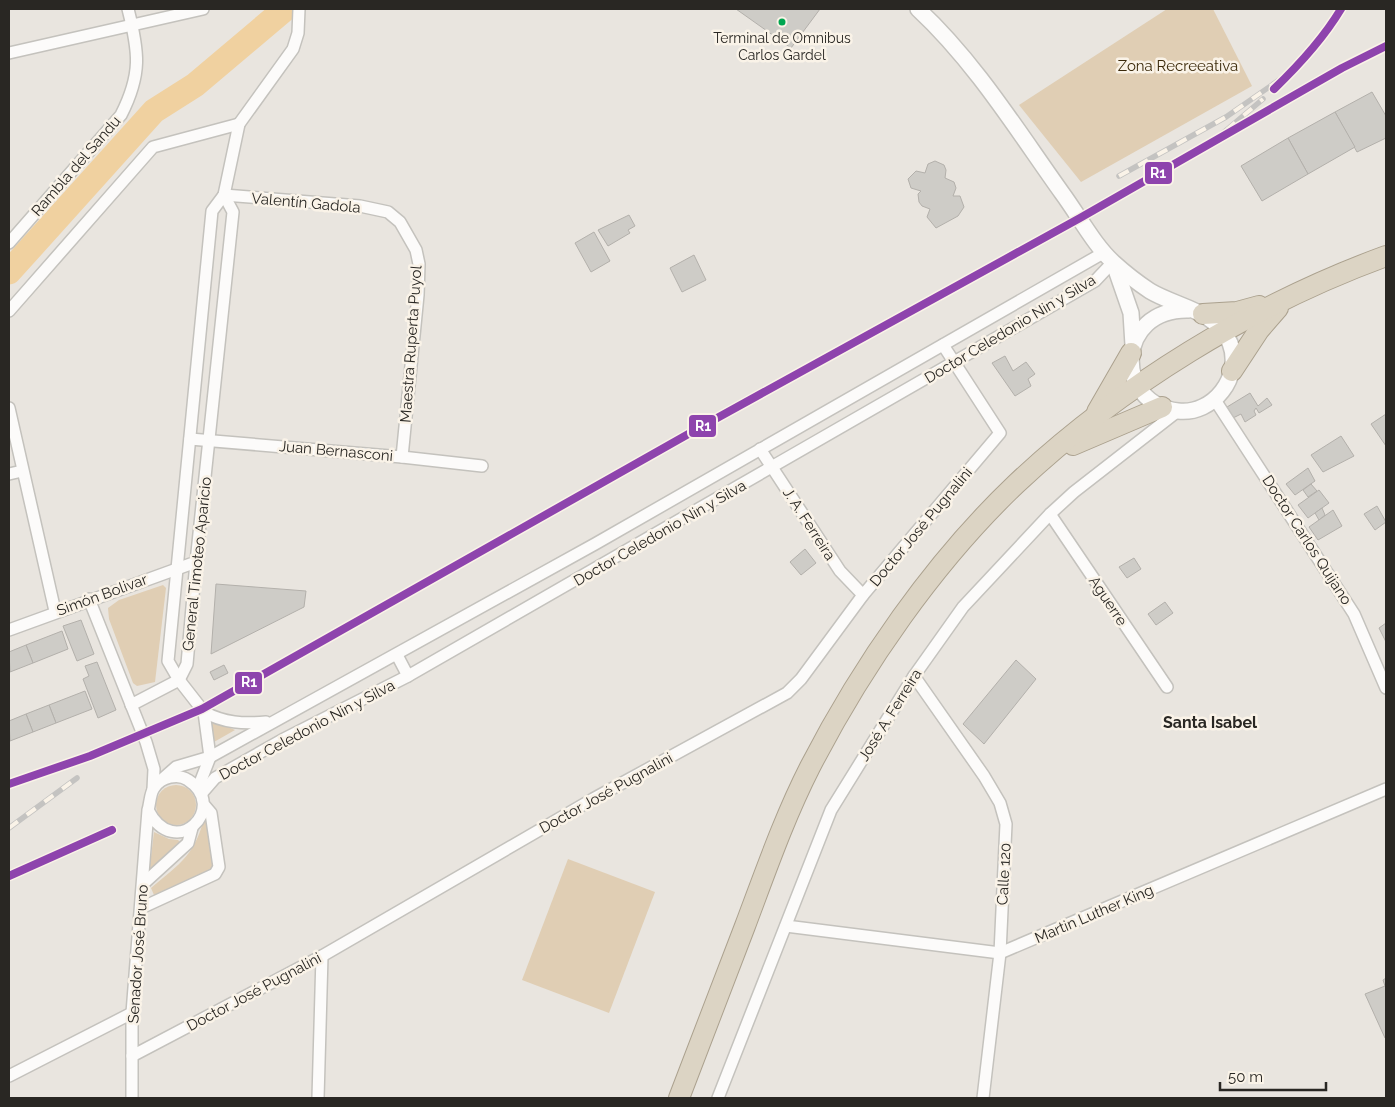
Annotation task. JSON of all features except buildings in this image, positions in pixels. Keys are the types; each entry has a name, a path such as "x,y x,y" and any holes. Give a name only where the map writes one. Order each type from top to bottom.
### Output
{"highway":[{"path":"679,1098 789,814 810,768 838,716 900,621 940,568 1016,484 1094,418 1138,386 1191,351 1285,299 1386,256"},
{"path":"1196,312 1237,312 1285,299"},
{"path":"1232,371 1259,330 1285,299"},
{"path":"1094,418 1132,350"},
{"path":"1052,453 1170,409"}],"street":[{"name":"Rambla del Sandu","path":"9,242 121,115 132,94 137,74 137,54 128,9"},
{"path":"9,53 202,9"},
{"name":"General Timoteo Aparicio","path":"179,680 168,661 212,211 224,195 239,124 293,49 298,33 299,9"},
{"path":"918,9 976,73 1109,257 1131,313 1131,365 1138,386 1148,398 1170,409 1191,411 1215,400 1226,387 1232,371 1231,344 1225,333 1215,322 1150,291 1109,257"},
{"path":"9,311 153,147 239,124"},
{"name":"General Timoteo Aparicio","path":"179,680 187,664 233,212 224,195"},
{"name":"Valentín Gadola","path":"224,195 360,206 388,212"},
{"name":"Maestra Ruperta Puyol","path":"388,212 400,222 416,250 419,264 418,294 402,457"},
{"name":"Doctor Celedonio Nin y Silva","path":"156,785 176,768 210,757 270,722 397,655 943,345 1109,257"},
{"name":"Doctor Celedonio Nin y Silva","path":"200,790 215,778 256,754 408,676 1095,282 1109,257"},
{"path":"1132,350 1138,335 1154,317 1177,310 1196,312"},
{"path":"943,345 954,363"},
{"name":"Doctor José Pugnalini","path":"132,1056 322,956 593,799 787,693 801,678 862,595 1000,433 954,363"},
{"name":"Doctor Carlos Quijano","path":"1215,400 1354,614 1386,688"},
{"path":"9,408 55,611"},
{"name":"José A. Ferreira","path":"718,1098 831,810 914,676 964,607 1050,514 1170,409"},
{"name":"Juan Bernasconi","path":"190,439 402,457 482,466"},
{"name":"J. A. Ferreira","path":"760,449 840,571 862,595"},
{"path":"9,474 22,471"},
{"name":"Aguerre","path":"1050,514 1166,687"},
{"path":"595,544 606,563"},
{"name":"Simón Bolivar","path":"9,630 55,611 196,562"},
{"path":"89,599 154,769 156,785 148,810 155,823 166,831 180,833 192,828 199,821 205,806"},
{"path":"397,655 408,676"},
{"name":"Calle 120","path":"914,676 1000,803 1006,824 1000,953 983,1098"},
{"path":"131,705 179,680 204,712 216,718 244,724 270,722"},
{"path":"141,908 215,874 219,867 211,813 205,806 200,790 210,757 204,712"},
{"path":"156,785 175,777 186,779 200,790"},
{"name":"Martin Luther King","path":"1000,953 1386,789"},
{"name":"Senador José Bruno","path":"132,1098 132,1013 148,810"},
{"path":"143,884 188,843 192,828"},
{"path":"786,926 1000,953"},
{"path":"318,1098 322,956"},
{"path":"9,1076 132,1013"}],"green space":[{"name":"Zona Recreeativa","path":"1167,9 1213,9 1252,86 1081,182 1019,105"},
{"path":"163,585 166,588 155,682 137,686 133,683 109,619 108,608 119,600"},
{"path":"210,719 235,730 214,742"},
{"path":"172,785 180,785 187,788 193,794 196,805 193,816 187,822 180,825 172,825 165,822 159,816 156,809 156,801 159,794 165,788"},
{"path":"205,814 207,815 213,866 210,873 154,895 151,888 179,864 192,848"},
{"path":"154,832 180,842 149,873"},
{"path":"568,859 655,892 609,1013 522,980"}],"waterway":[{"path":"9,272 154,111 195,85 285,9"}],"railway":[{"path":"1290,73 1330,26 1341,9"},
{"path":"1119,176 1226,117 1295,69"},
{"path":"1210,144 1263,99"},
{"path":"9,828 77,778"},
{"path":"9,876 112,830"}],"transit line":[{"name":"R1","path":"1274,89 1310,51 1341,9"},
{"name":"R1","path":"9,784 90,756 202,709 699,428 1080,218 1342,68 1386,46"},
{"name":"R1","path":"9,876 112,830"}],"place":[{"name":"Terminal de Omnibus Carlos Gardel","path":"782,22"}],"district":[{"name":"Santa Isabel","path":"1210,722"}]}
